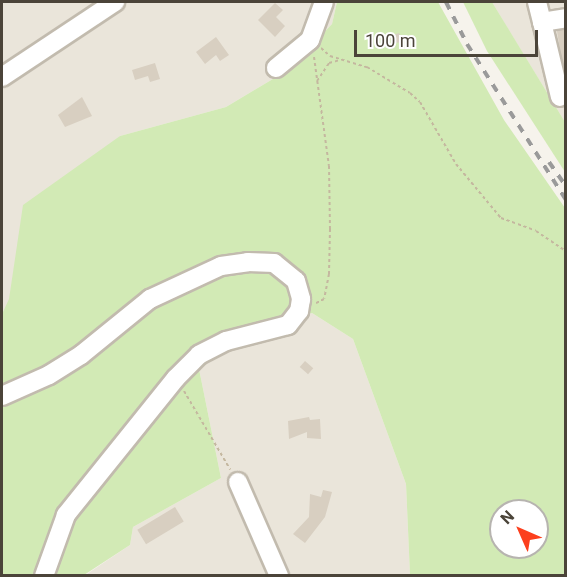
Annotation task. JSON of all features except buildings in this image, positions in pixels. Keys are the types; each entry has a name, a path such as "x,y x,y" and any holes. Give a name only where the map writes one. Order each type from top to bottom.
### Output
{"street":[{"path":"2,77 115,2"},
{"path":"276,68 310,40 324,2"},
{"path":"537,2 560,97"},
{"path":"542,22 566,18"},
{"path":"2,396 49,375 81,354 150,299 221,266 261,261 279,267 296,281 301,299 299,311 288,325 226,341 199,355 176,378 66,515 45,576"},
{"path":"238,482 279,576"}],"path":[{"path":"310,40 342,59 367,67 410,93 420,102 456,164 501,218 536,231 566,251"},
{"path":"299,311 324,299 329,274 329,166 310,40"},
{"path":"317,81 329,63 342,59"},
{"path":"176,378 238,482"}],"shaded area":[{"path":"2,2 337,2 332,24 288,70 226,107 120,136 2,313"},
{"path":"492,2 565,2 565,122 510,32"},
{"path":"312,313 353,339 406,484 410,575 84,576 130,545 133,527 221,478 198,364 220,335"}],"green space":[{"path":"337,2 438,2 504,120 565,208 565,575 410,575 406,484 353,339 312,313 220,335 198,364 221,478 133,527 130,545 84,575 2,575 2,314 9,299 23,205 120,136 226,107 288,70 332,24"},
{"path":"463,2 492,2 565,122 565,172 487,51"}],"railway":[{"path":"446,2 467,44 566,200"},
{"path":"549,162 566,186"}]}
